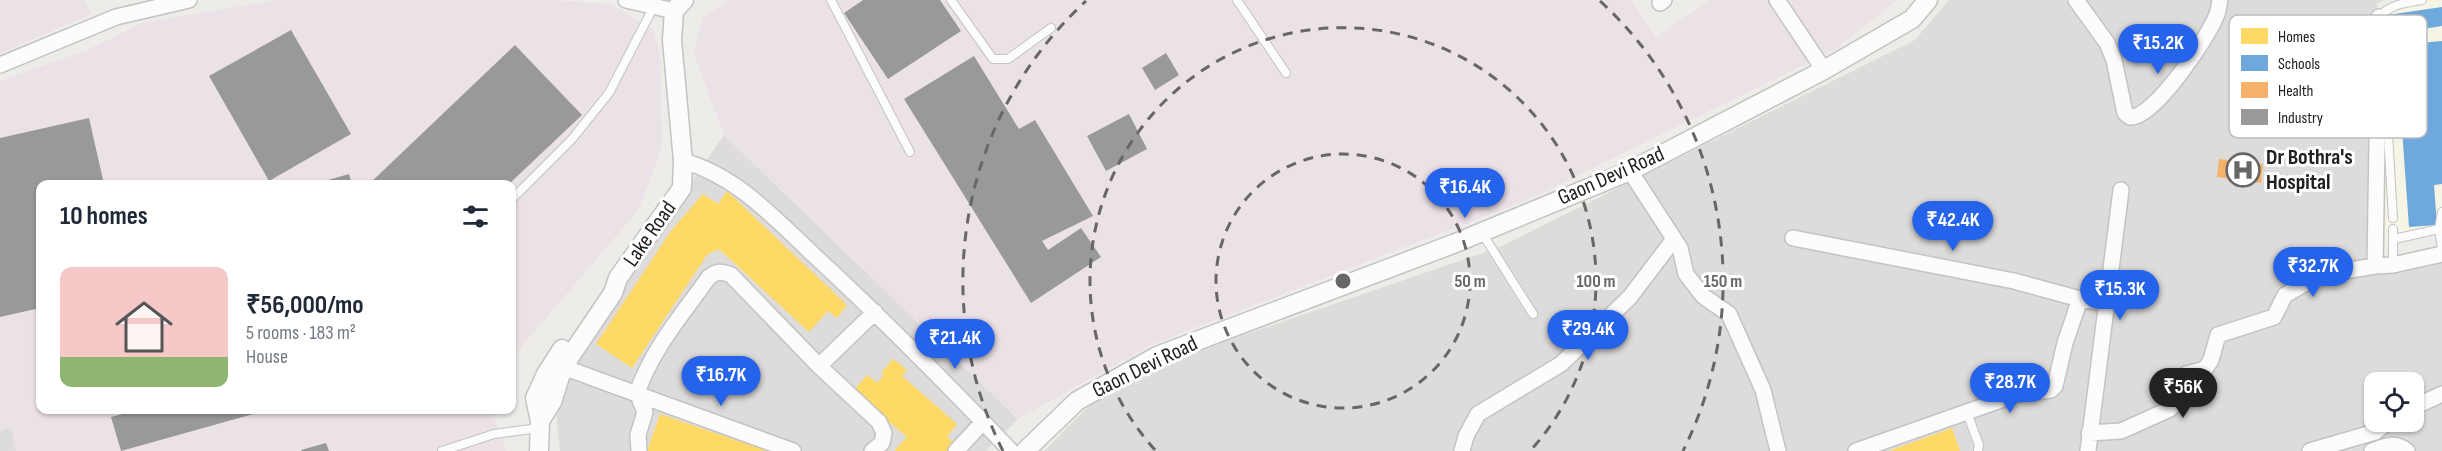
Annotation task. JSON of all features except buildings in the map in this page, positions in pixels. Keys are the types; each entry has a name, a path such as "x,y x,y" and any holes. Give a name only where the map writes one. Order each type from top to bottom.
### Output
{"street":[{"path":"0,64 116,17 189,0"},
{"path":"626,0 654,6 679,5"},
{"path":"1777,0 1824,70"},
{"name":"Gaon Devi Road","path":"1025,451 1077,401 1157,356 1481,232 1629,171 1824,70 1912,19 1928,0"},
{"path":"2076,0 2107,43 2115,60 2125,113 2134,118 2142,116 2159,100 2192,56 2217,15 2220,0"},
{"name":"Lake Road","path":"539,425 535,398 562,364 607,286 618,278 682,188 683,161 672,40 679,5"},
{"path":"2375,266 2377,138"},
{"path":"683,161 705,167 745,192 875,312 1011,451"},
{"path":"1629,171 1680,248 1686,274 1703,296 1729,314 1763,390 1778,451"},
{"path":"2088,451 2121,190"},
{"path":"1793,238 2014,281 2080,299 2106,303"},
{"path":"1462,451 1466,436 1478,414 1561,364 1630,297 1674,239"},
{"path":"2089,434 2121,431 2170,409 2177,400 2179,388 2186,374 2205,369 2211,360 2217,335 2274,317 2285,295 2320,275 2393,265 2442,251"},
{"path":"562,364 576,355 639,261"},
{"path":"639,451 638,435 645,412 636,393 654,352 710,277 721,271 731,275 819,366 879,422 884,433 882,443 872,451"},
{"path":"1856,451 2018,394 2051,390 2055,386 2065,343 2080,299"},
{"path":"819,366 875,312"},
{"path":"562,364 793,451"},
{"path":"2424,402 2442,394"},
{"path":"956,451 984,422"},
{"path":"539,425 539,451"},
{"path":"2310,451 2375,432"},
{"path":"2372,451 2394,444 2400,445 2407,451"}],"lane":[{"path":"831,0 910,152"},
{"path":"951,0 993,59 1008,59 1051,28"},
{"path":"1237,0 1286,73"},
{"path":"2381,15 2399,4 2422,0"},
{"path":"516,196 572,139 609,93 654,6"},
{"path":"2388,138 2393,218"},
{"path":"2442,212 2439,229 2442,251"},
{"path":"2393,265 2394,229"},
{"path":"2394,239 2439,229"},
{"path":"1481,232 1533,314"},
{"path":"1967,413 1979,445 1978,451"},
{"path":"442,451 494,434 539,425"}],"shaded area":[{"path":"0,0 84,0 92,14 0,53"},
{"path":"279,0 553,0 610,4 654,30 661,62 662,148 638,211 516,353 516,180 36,180 36,414 493,414 506,451 16,451 11,427 0,431 0,81 87,50 142,23"},
{"path":"728,0 1631,0 1656,37 1711,0 1898,0 1834,50 1527,200 1153,344 1018,419 724,135 694,54 702,18"},
{"path":"1949,0 2385,0 2377,3 2377,15 2229,15 2229,138 2374,138 2371,276 2442,258 2442,451 1044,451 1097,398 1177,358 1500,247 1915,40"},
{"path":"2396,0 2442,0 2442,233 2386,246 2384,138 2427,138 2427,15 2382,15 2382,9"},
{"path":"724,135 1018,419 986,451 560,451 555,402 576,347"},
{"path":"11,427 16,451 0,451 0,431"}],"place":[{"name":"Dr Bothra's Hospital","path":"2243,170"}]}
